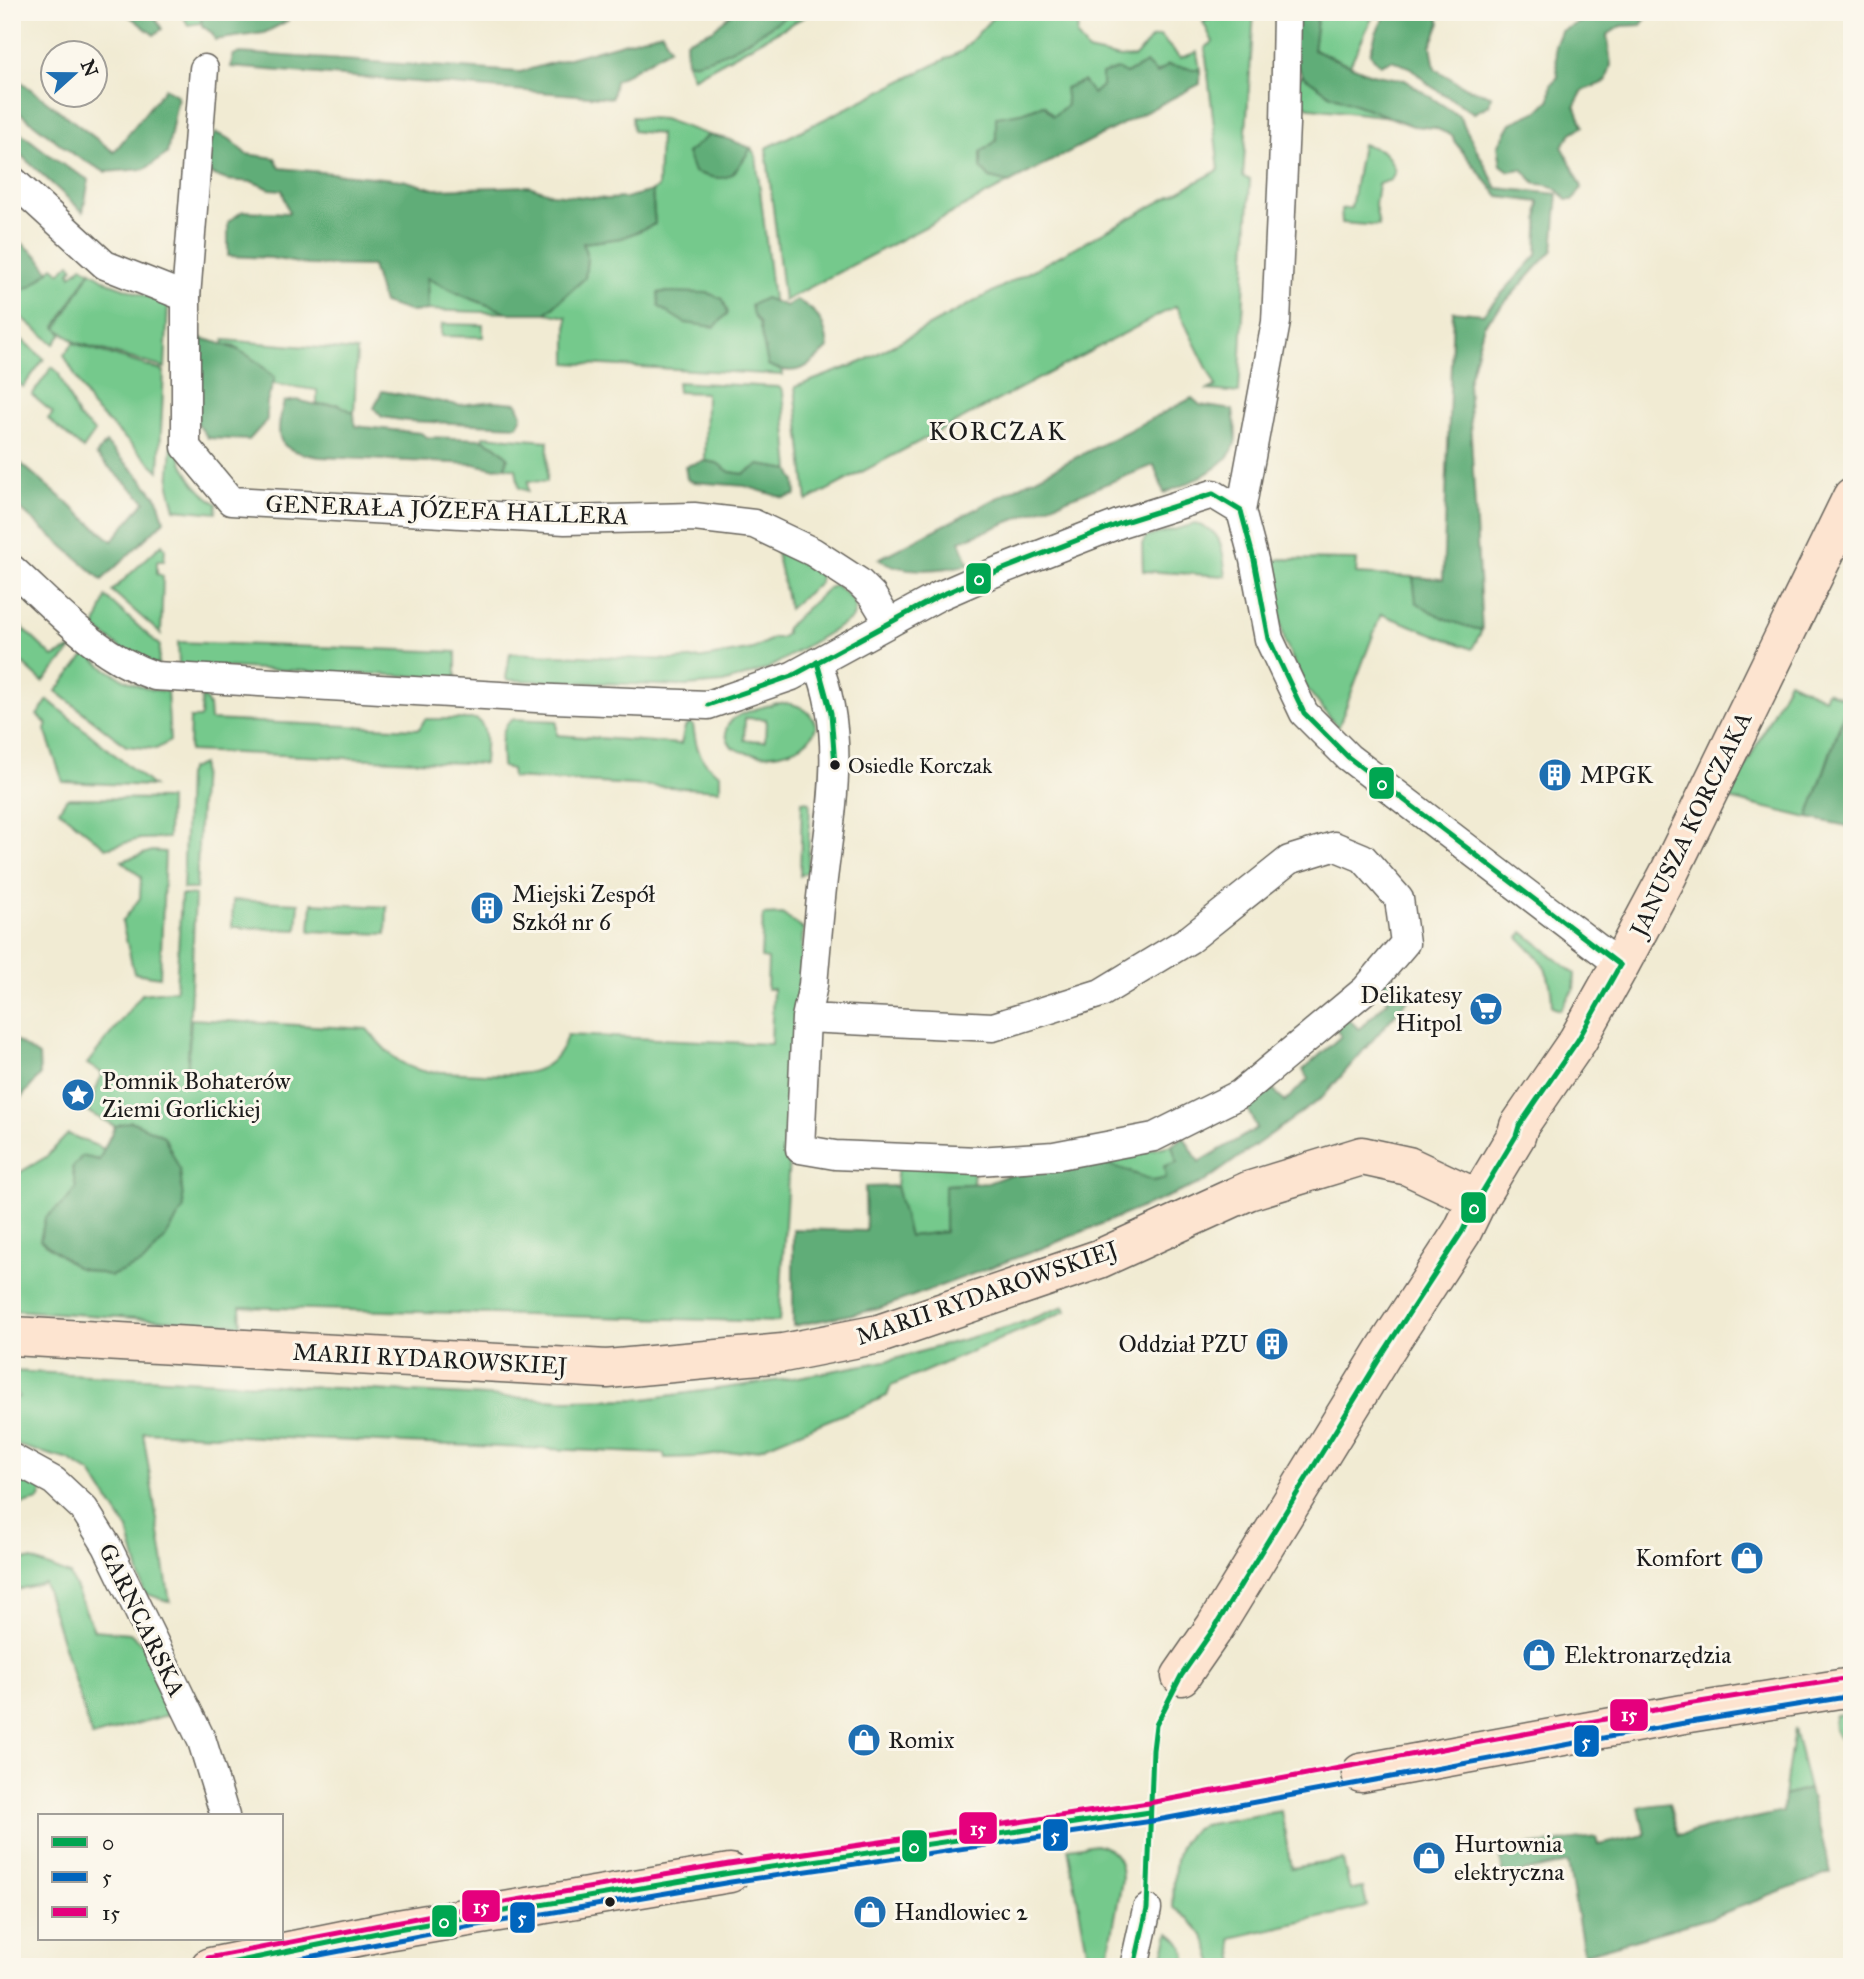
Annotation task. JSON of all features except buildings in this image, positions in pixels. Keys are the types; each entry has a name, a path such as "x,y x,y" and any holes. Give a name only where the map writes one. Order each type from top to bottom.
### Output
{"street":[{"path":"1287,12 1276,323 1241,511 1254,560 1269,639 1304,713 1348,757 1620,965"},
{"name":"GENERAŁA JÓZEFA HALLERA","path":"204,69 186,297 186,447 232,501 565,520 694,517 754,524 813,552 859,582 872,594 889,623"},
{"path":"12,180 104,265 186,297"},
{"path":"12,569 86,637 131,668 155,676 708,705 792,676 939,596 1151,513 1213,494 1241,511"},
{"name":"JANUSZA KORCZAKA","path":"1181,1676 1215,1627 1364,1383 1462,1232 1519,1126 1578,1040 1668,875 1852,497"},
{"path":"806,1018 993,1027 1101,993 1190,939 1289,860 1334,846 1363,858 1399,899 1405,943 1365,990 1240,1094 1154,1137 1054,1156 978,1161 835,1155 800,1149 806,1018 813,985 835,765 834,724 830,701 817,662"},
{"name":"MARII RYDAROWSKIEJ","path":"12,1336 607,1369 783,1353 879,1334 1099,1259 1248,1191 1362,1156 1408,1167 1478,1199"},
{"name":"GARNCARSKA","path":"12,1458 54,1481 84,1509 107,1546 202,1741 224,1814"},
{"path":"1361,1773 1689,1713 1852,1687"},
{"path":"210,1967 247,1948 452,1920 730,1873"},
{"path":"1134,1967 1147,1909"}],"green space":[{"path":"124,12 152,12 162,29 154,35"},
{"path":"181,12 205,12 201,23 188,25"},
{"path":"205,12 288,12 288,21 264,33 215,40 212,33 202,26 201,18"},
{"path":"733,12 793,12 728,51 687,63 686,41 713,30"},
{"path":"793,12 813,12 693,78 687,63 728,51"},
{"path":"1001,12 1079,12 1077,36 1088,51 1120,58 1135,57 1152,38 1160,36 1180,58 1197,52 1200,70 1168,65 1151,74 1126,74 1053,117 1043,105 1021,113 996,117 996,141 981,152 990,178 1009,183 784,301 766,148 962,51 993,17"},
{"path":"1222,12 1254,12 1243,177 1250,180 1239,393 1208,390 1216,386 1176,306 807,501 795,387 862,362 1219,170 1205,48 1213,42 1203,22"},
{"path":"1295,12 1318,12 1313,50 1371,74 1405,80 1459,116 1497,188 1558,194 1553,250 1484,325 1468,383 1482,630 1448,620 1416,602 1413,577 1443,579 1453,311 1483,314 1537,255 1539,202 1499,197 1454,141 1453,136 1435,128 1413,126 1331,95 1302,75 1293,56"},
{"path":"1318,12 1375,12 1350,65 1313,49"},
{"path":"1387,12 1436,12 1440,23 1431,45 1435,69 1467,88 1491,96 1489,105 1474,113 1429,85 1411,68 1392,60 1380,65 1370,54 1376,33"},
{"path":"1584,12 1646,12 1648,16 1641,25 1621,26 1607,35 1611,65 1606,82 1583,90 1575,105 1583,126 1572,133 1562,146 1582,187 1574,200 1566,200 1554,188 1536,184 1522,169 1509,171 1501,165 1498,146 1511,123 1538,111 1550,99 1551,84 1558,77 1555,46 1561,31 1583,21"},
{"path":"662,32 670,48 615,81 612,98 231,67 233,55 240,53 520,72"},
{"path":"1146,63 1157,74 1168,65 1200,70 1200,84 1009,183 990,178 981,168 981,152 996,141 996,117 1021,113 1044,105 1053,116 1067,105 1065,88 1083,81 1093,94 1102,86 1102,74 1117,69 1126,74"},
{"path":"12,75 38,95 38,108 56,108 114,152 165,88 178,96 167,154 145,169 105,172 76,156 12,107"},
{"path":"1302,75 1331,95 1391,117 1311,108 1305,105 1297,81"},
{"path":"632,117 663,119 709,135 687,153 733,174 751,148 756,156 782,375 567,363 567,317 546,313 585,278 587,257 583,243 622,238 655,224 652,191 658,187 660,134 633,131"},
{"path":"12,126 60,163 89,180 83,212 12,147"},
{"path":"216,133 230,139 246,154 275,158 280,168 403,180 435,189 529,186 552,194 607,199 625,198 652,191 655,224 622,238 583,243 587,257 585,278 546,313 509,313 427,278 428,310 412,312 383,303 372,266 308,265 271,258 228,256 228,222 243,211 289,213 282,190 270,189 253,182 227,180 205,172 206,146"},
{"path":"709,135 751,148 739,167 723,178 694,172 687,153"},
{"path":"1362,144 1383,152 1390,159 1395,171 1391,180 1378,184 1375,205 1379,226 1342,223 1341,209 1351,208"},
{"path":"12,235 39,257 49,271 32,286 12,294"},
{"path":"70,263 73,267 71,276 82,266 90,271 56,327 62,334 54,344 12,309 12,294 32,286 53,267 60,273"},
{"path":"91,271 110,283 168,304 165,368 75,342 57,328"},
{"path":"427,278 464,296 509,313 428,310"},
{"path":"658,293 708,293 723,299 728,313 715,327 685,323 659,307"},
{"path":"765,298 786,306 796,300 810,308 820,319 828,348 808,366 786,371 768,365 759,323 753,315 751,305"},
{"path":"442,324 483,325 483,337 441,336"},
{"path":"12,331 44,359 23,387 12,377"},
{"path":"201,338 241,352 275,378 267,402 267,420 249,440 208,438 197,423 194,344"},
{"path":"224,340 357,351 354,413 338,404 317,405 317,390 273,384 274,378 235,347 223,344"},
{"path":"73,343 164,371 159,471 92,407 64,355"},
{"path":"52,367 58,372 78,417 95,432 83,449 48,419 53,413 32,395"},
{"path":"677,382 779,387 783,392 790,470 759,465 744,474 730,472 717,463 705,461 706,393 678,392"},
{"path":"382,391 459,405 493,401 517,403 522,415 518,426 408,421 382,417 374,408"},
{"path":"1192,398 1200,405 1233,410 1236,436 1231,453 1224,461 1194,480 1164,493 1154,465 960,541 969,565 934,570 910,569 878,559"},
{"path":"297,400 317,405 338,404 354,413 355,426 421,433 426,437 482,439 496,446 508,457 505,467 492,468 474,464 320,457 306,454 287,447 279,436 284,402"},
{"path":"483,436 548,441 547,482 528,481 528,491 519,488 516,469 505,467 508,457 496,446 482,439"},
{"path":"106,443 158,499 164,521 102,580 12,502 12,456 112,541 145,501 96,455"},
{"path":"176,443 190,478 217,504 216,513 175,509 169,486 172,444"},
{"path":"705,461 717,463 730,472 744,474 759,465 790,470 795,481 796,495 784,498 745,486 694,482 687,479 685,466"},
{"path":"1195,524 1205,527 1217,536 1226,576 1143,571 1142,544 1146,537"},
{"path":"162,544 165,549 164,561 157,561 157,574 163,576 161,634 112,591"},
{"path":"778,549 806,563 820,574 820,582 789,609 776,551"},
{"path":"1281,559 1357,560 1356,574 1413,577 1417,602 1448,620 1482,630 1472,649 1381,614 1338,728 1304,685 1285,642 1267,563"},
{"path":"835,585 854,603 852,619 767,669 723,683 686,686 506,678 510,653 673,660 703,658 753,649 786,634 786,628 828,588"},
{"path":"106,597 160,646 158,666 132,657 95,628"},
{"path":"12,618 53,657 74,647 43,682 12,654"},
{"path":"178,642 456,652 456,678 179,665"},
{"path":"87,653 103,667 124,679 146,688 167,691 170,741 156,749 126,746 56,691"},
{"path":"1789,681 1824,698 1827,691 1848,700 1808,818 1729,799"},
{"path":"202,692 209,706 210,720 419,729 425,719 476,719 485,733 484,764 189,751 190,718 201,716"},
{"path":"1852,692 1852,827 1808,818"},
{"path":"48,700 153,786 63,782 45,730 47,724 37,715"},
{"path":"777,703 801,707 814,720 816,726 803,744 792,750 767,754 754,754 732,747 727,736 731,721 748,711","holes":["745,718 766,719 765,741 744,740"]},
{"path":"513,719 557,721 557,735 681,744 685,727 690,723 693,725 697,747 703,759 720,774 720,790 512,778 511,769 502,767 501,747 502,734"},
{"path":"202,764 196,889 183,889 187,775 190,769"},
{"path":"67,798 169,799 168,838 140,839 106,848 59,810"},
{"path":"802,801 810,802 808,871 800,876"},
{"path":"152,851 165,852 160,977 134,973 122,922 140,898 141,877 122,861"},
{"path":"181,895 195,895 187,1079 191,1019 367,1029 392,1055 414,1069 483,1074 534,1071 554,1059 567,1035 771,1044 773,989 767,989 768,959 761,958 763,915 782,914 803,929 779,1322 240,1307 241,1325 12,1310 12,1177 46,1157 68,1134 104,1149 115,1126 88,1112 102,1073 87,1064 142,994 176,990"},
{"path":"233,900 299,903 297,930 232,927"},
{"path":"312,903 387,907 386,934 310,931"},
{"path":"1523,932 1575,974 1574,989 1560,1010 1552,1007 1545,968 1519,938"},
{"path":"1388,972 1411,996 1323,1097 1204,1182 1040,1249 878,1309 793,1326 793,1229 866,1231 865,1187 896,1186 909,1236 945,1232 945,1185 988,1183 1006,1176 1100,1161 1154,1181 1166,1178 1164,1166 1177,1162 1172,1145 1184,1137 1199,1162 1257,1128 1245,1105 1269,1083 1284,1102 1309,1079 1303,1070 1341,1036 1331,1022 1342,1013 1359,1029 1389,1000 1374,984"},
{"path":"12,1038 39,1056 40,1076 12,1108"},
{"path":"131,1121 164,1136 180,1170 184,1208 164,1240 143,1263 111,1276 76,1267 40,1240 45,1218 66,1201 76,1188 72,1168 82,1156 99,1160 115,1126"},
{"path":"1172,1145 1177,1162 1167,1178 1154,1181 1100,1161"},
{"path":"898,1163 974,1167 973,1184 945,1185 945,1232 908,1236 896,1186"},
{"path":"1064,1306 1066,1311 891,1386 887,1396 759,1449 698,1457 665,1458 664,1454 143,1432 170,1602 144,1593 128,1530 91,1473 69,1460 19,1446 12,1436 12,1399 19,1397 12,1383 12,1371 563,1400 644,1399 782,1380 891,1360 1018,1324"},
{"path":"12,1464 46,1482 39,1500 12,1507"},
{"path":"12,1559 32,1560 70,1575 94,1630 130,1633 150,1651 181,1711 92,1737 44,1583 12,1591"},
{"path":"1852,1713 1852,1746 1840,1739 1834,1724 1835,1715"},
{"path":"1794,1729 1809,1789 1784,1796"},
{"path":"1809,1789 1831,1873 1710,1918 1584,1954 1568,1863 1504,1876 1498,1850 1596,1837 1598,1845 1645,1835 1639,1807 1669,1803 1678,1835 1783,1812 1784,1796"},
{"path":"1281,1811 1291,1868 1343,1860 1350,1890 1363,1888 1367,1907 1231,1938 1235,1964 1213,1964 1208,1945 1200,1931 1173,1907 1174,1871 1179,1849 1192,1832 1203,1825"},
{"path":"1096,1844 1113,1852 1122,1873 1106,1967 1090,1967 1068,1848"},
{"path":"1169,1933 1183,1947 1186,1967 1160,1967"}],"transit line":[{"name":"0","path":"708,705 792,676 939,596 978,579 1121,523 1213,494 1241,511 1254,560 1269,639 1304,713 1348,757 1620,965"},
{"name":"0","path":"817,662 831,713 835,765"},
{"name":"0","path":"1134,1967 1147,1909 1156,1725 1181,1676 1215,1627 1385,1350 1462,1232 1519,1126 1578,1040 1620,965"},
{"name":"15","path":"208,1958 463,1909 729,1864 1149,1803 1687,1704 1851,1678"},
{"name":"5","path":"257,1967 466,1927 731,1882 1152,1821 1690,1722 1852,1696"},
{"name":"0","path":"211,1967 392,1930 730,1873 1150,1812"}],"place":[{"name":"Osiedle Korczak","path":"835,765"},
{"name":"MPGK","path":"1555,775"},
{"name":"Miejski Zespół Szkół nr 6","path":"487,908"},
{"name":"Delikatesy Hitpol","path":"1486,1009"},
{"name":"Pomnik Bohaterów Ziemi Gorlickiej","path":"78,1095"},
{"name":"Oddział PZU","path":"1272,1344"},
{"name":"Komfort","path":"1747,1558"},
{"name":"Elektronarzędzia","path":"1539,1655"},
{"name":"Romix","path":"864,1740"},
{"name":"Hurtownia elektryczna","path":"1429,1858"},
{"name":"Handlowiec 2","path":"870,1912"}],"district":[{"name":"KORCZAK","path":"998,431"}]}
